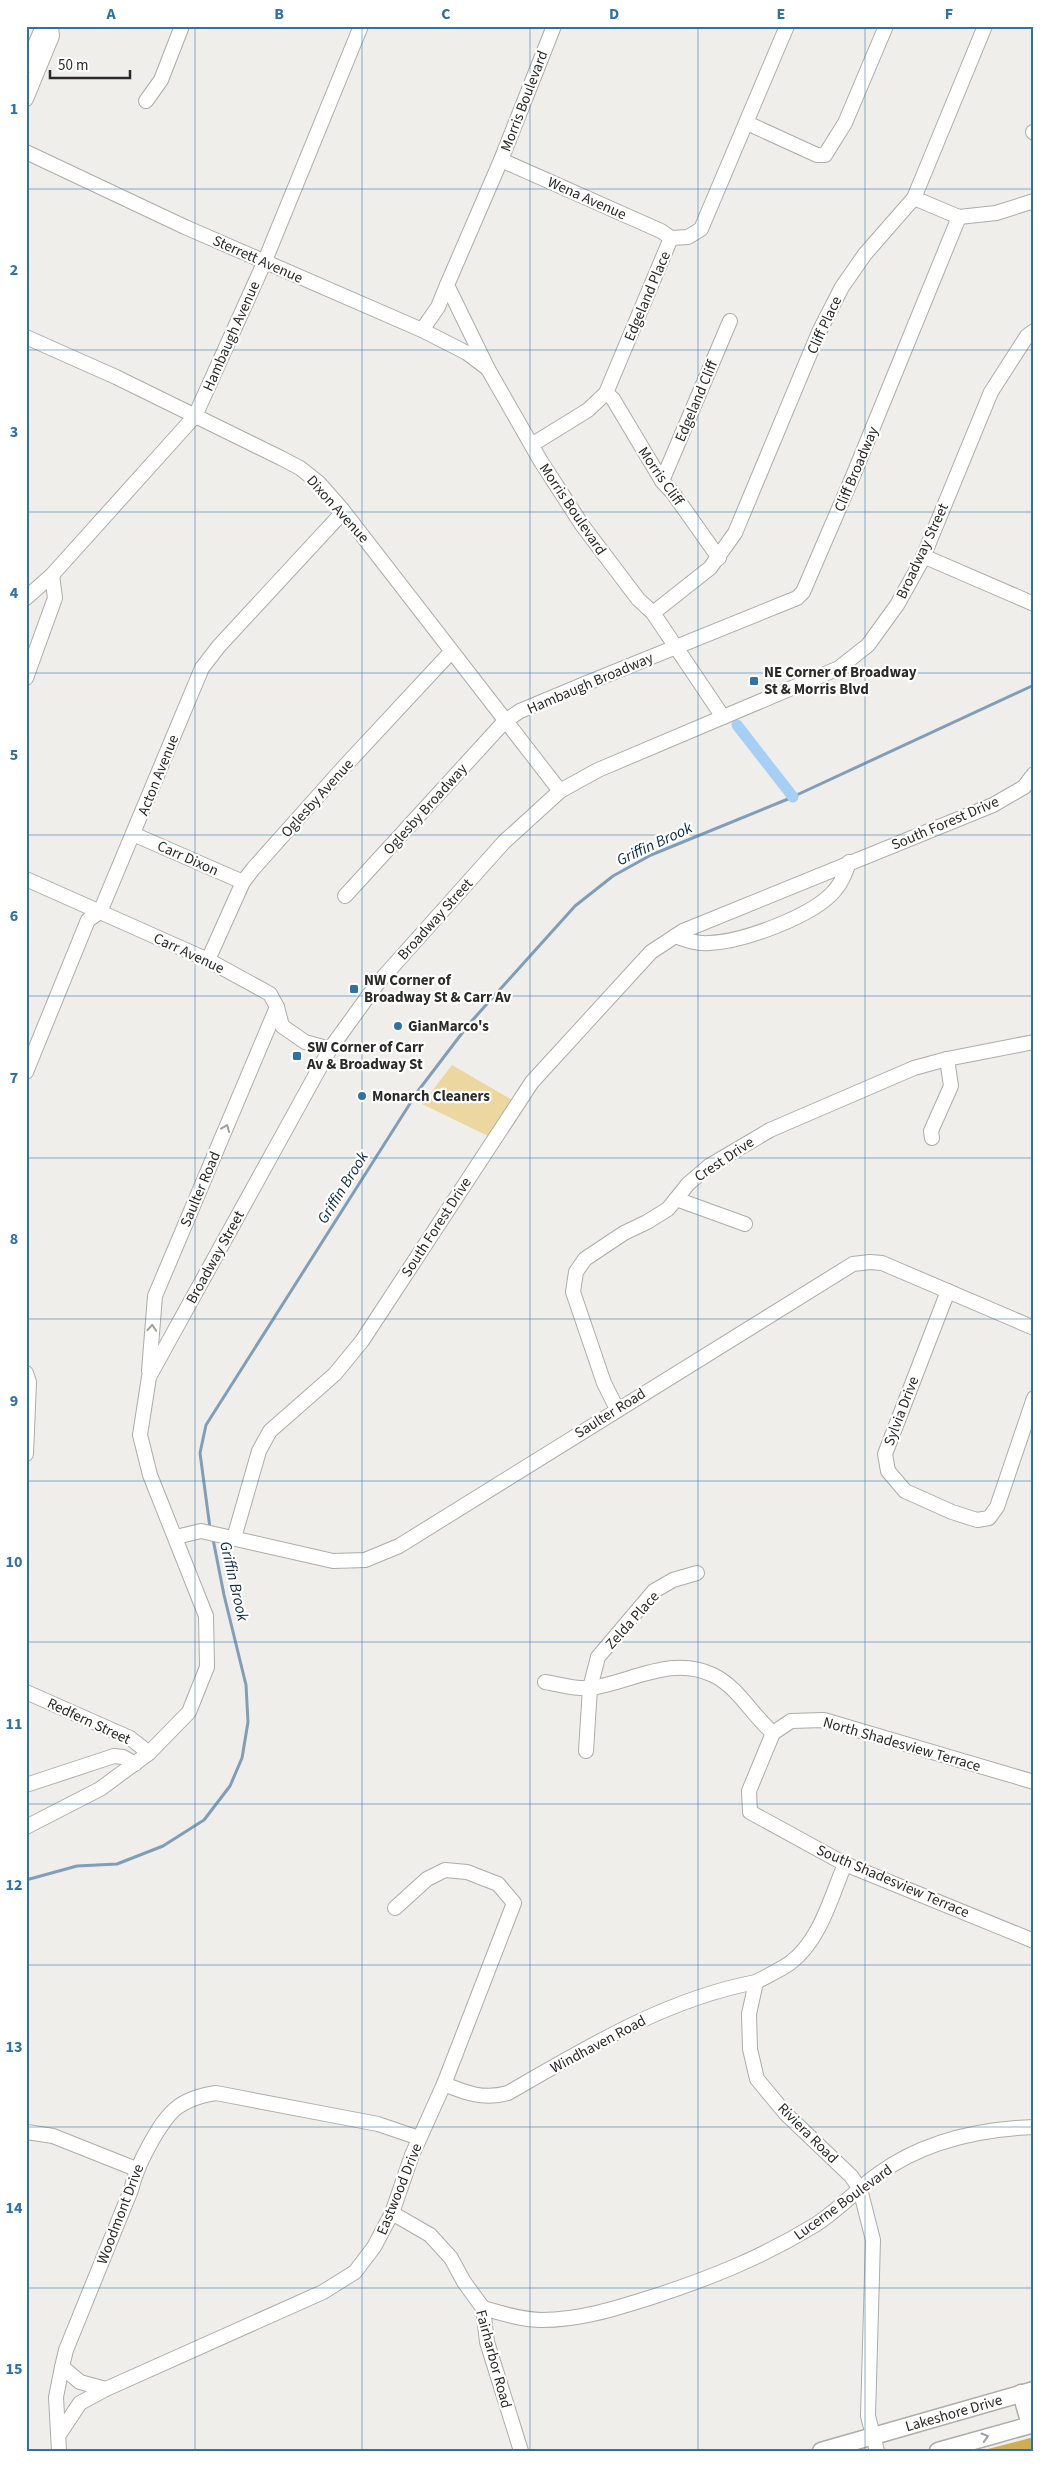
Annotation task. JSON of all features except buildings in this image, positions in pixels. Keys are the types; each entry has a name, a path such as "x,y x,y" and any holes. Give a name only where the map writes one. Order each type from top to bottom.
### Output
{"main road":[{"name":"Lakeshore Drive","path":"821,2451 875,2443 1027,2391"},
{"path":"938,2451 1032,2424 1027,2391"}],"street":[{"path":"26,99 30,70 41,30 50,26"},
{"path":"146,101 161,80 182,26"},
{"name":"Hambaugh Avenue","path":"26,598 52,575 195,416 264,263 362,26"},
{"name":"Morris Boulevard","path":"422,330 438,307 501,160 554,26"},
{"name":"Edgeland Place","path":"533,444 588,410 606,393 671,238 688,238 701,229 787,26"},
{"path":"747,123 817,155 825,156 845,123 886,26"},
{"name":"Cliff Place","path":"653,613 710,568 719,558 735,533 819,332 842,287 865,254 914,198 985,26"},
{"name":"Sterrett Avenue","path":"26,152 264,263 422,330 467,353 488,369"},
{"name":"Wena Avenue","path":"501,160 661,231 671,238"},
{"path":"914,198 959,217 996,213 1034,201"},
{"name":"Cliff Broadway","path":"676,647 759,615 798,598 803,592 853,476 959,217"},
{"name":"Morris Boulevard","path":"446,285 488,369 533,444 540,460 582,525 638,599 653,613 664,633 676,647 723,717"},
{"name":"Edgeland Cliff","path":"662,481 730,321"},
{"name":"Broadway Street","path":"26,1826 100,1789 149,1753 189,1712 207,1667 206,1616 150,1475 140,1435 149,1377 330,1049 377,984 414,942 504,842 560,791 598,770 839,668 868,645 897,605 923,556 991,392 1027,336 1034,330"},
{"name":"Dixon Avenue","path":"26,337 195,416 300,468 319,482 560,791"},
{"name":"Morris Cliff","path":"606,393 613,399 662,481 674,494 719,558"},
{"name":"Acton Avenue","path":"26,1072 88,920 100,912 134,834 202,668 343,512"},
{"path":"923,556 1034,604"},
{"path":"26,678 55,598 52,575"},
{"name":"Hambaugh Broadway","path":"505,721 520,711 676,647"},
{"name":"Oglesby Avenue","path":"208,960 243,882 343,768 451,652"},
{"name":"Oglesby Broadway","path":"345,896 505,721"},
{"name":"South Forest Drive","path":"228,1536 259,1451 270,1430 335,1374 362,1341 532,1082 651,952 683,931 993,805 1024,787 1034,774"},
{"name":"Carr Dixon","path":"134,834 243,882"},
{"path":"675,936 690,942 724,942 805,914 820,905 836,890 849,862"},
{"name":"Carr Avenue","path":"26,878 208,960 270,994 277,1007 282,1026 305,1042 330,1049"},
{"name":"Saulter Road","path":"149,1377 154,1296 277,1007"},
{"name":"Crest Drive","path":"617,1409 604,1384 573,1292 576,1272 585,1259 624,1233 668,1209 688,1184 709,1166 770,1130 914,1068 948,1059 1034,1042"},
{"path":"932,1138 931,1131 951,1086 948,1059"},
{"path":"676,1199 745,1224"},
{"name":"Saulter Road","path":"176,1538 201,1531 333,1561 365,1560 399,1546 852,1264 882,1263 1034,1328"},
{"name":"Sylvia Drive","path":"948,1291 884,1454 888,1471 905,1491 952,1512 977,1520 989,1518 997,1507 1034,1398"},
{"path":"26,1373 29,1382 26,1454"},
{"name":"Zelda Place","path":"586,1751 590,1688 598,1657 654,1591 673,1580 697,1573"},
{"path":"546,1682 590,1688 658,1668 695,1669 714,1675 738,1693 760,1722 773,1733"},
{"name":"Redfern Street","path":"26,1692 130,1738 149,1753"},
{"name":"North Shadesview Terrace","path":"773,1733 791,1721 824,1720 1034,1782"},
{"name":"South Shadesview Terrace","path":"773,1733 749,1791 750,1812 845,1864 1034,1941"},
{"path":"26,1785 114,1756 123,1757 135,1764"},
{"path":"756,1982 791,1962 806,1947 817,1930 845,1864"},
{"name":"Eastwood Drive","path":"60,2433 80,2404 106,2389 323,2292 355,2272 374,2247 392,2213 514,1903 498,1884 467,1872 445,1870 427,1880 395,1908"},
{"name":"Windhaven Road","path":"444,2084 472,2095 493,2098 508,2093 600,2040 654,2014 726,1988 756,1982"},
{"name":"Riviera Road","path":"756,1982 749,2014 750,2049 757,2079 786,2114 834,2159 860,2188 873,2240 868,2416 875,2443"},
{"name":"Woodmont Drive","path":"59,2451 60,2433 56,2397 66,2350 131,2190 136,2169 166,2116 198,2096 216,2093 378,2124 420,2138"},
{"name":"Lucerne Boulevard","path":"482,2308 540,2320 566,2319 610,2311 710,2279 769,2252 817,2224 879,2174 915,2153 950,2140 982,2132 1034,2128"},
{"path":"27,2132 53,2136 136,2169"},
{"name":"Fairharbor Road","path":"392,2213 430,2235 451,2258 464,2282 482,2308 487,2342 521,2451"},
{"path":"62,2367 80,2382 106,2389"}],"shaded area":[{"path":"452,1065 512,1100 488,1136 422,1104"},
{"path":"1034,2437 1034,2451 980,2451"}],"waterway":[{"name":"Griffin Brook","path":"210,1528 200,1453 206,1425 418,1091 469,1024 575,906 613,876 651,855 788,799 1034,685"},
{"path":"737,725 793,797"},
{"name":"Griffin Brook","path":"26,1880 77,1866 117,1864 163,1846 204,1820 230,1786 242,1758 248,1722 246,1685 224,1595 213,1539"}],"place":[{"name":"NE Corner of Broadway St & Morris Blvd","path":"754,681"},
{"name":"NW Corner of Broadway St & Carr Av","path":"354,989"},
{"name":"GianMarco's","path":"398,1026"},
{"name":"SW Corner of Carr Av & Broadway St","path":"297,1056"},
{"name":"Monarch Cleaners","path":"362,1096"}]}
